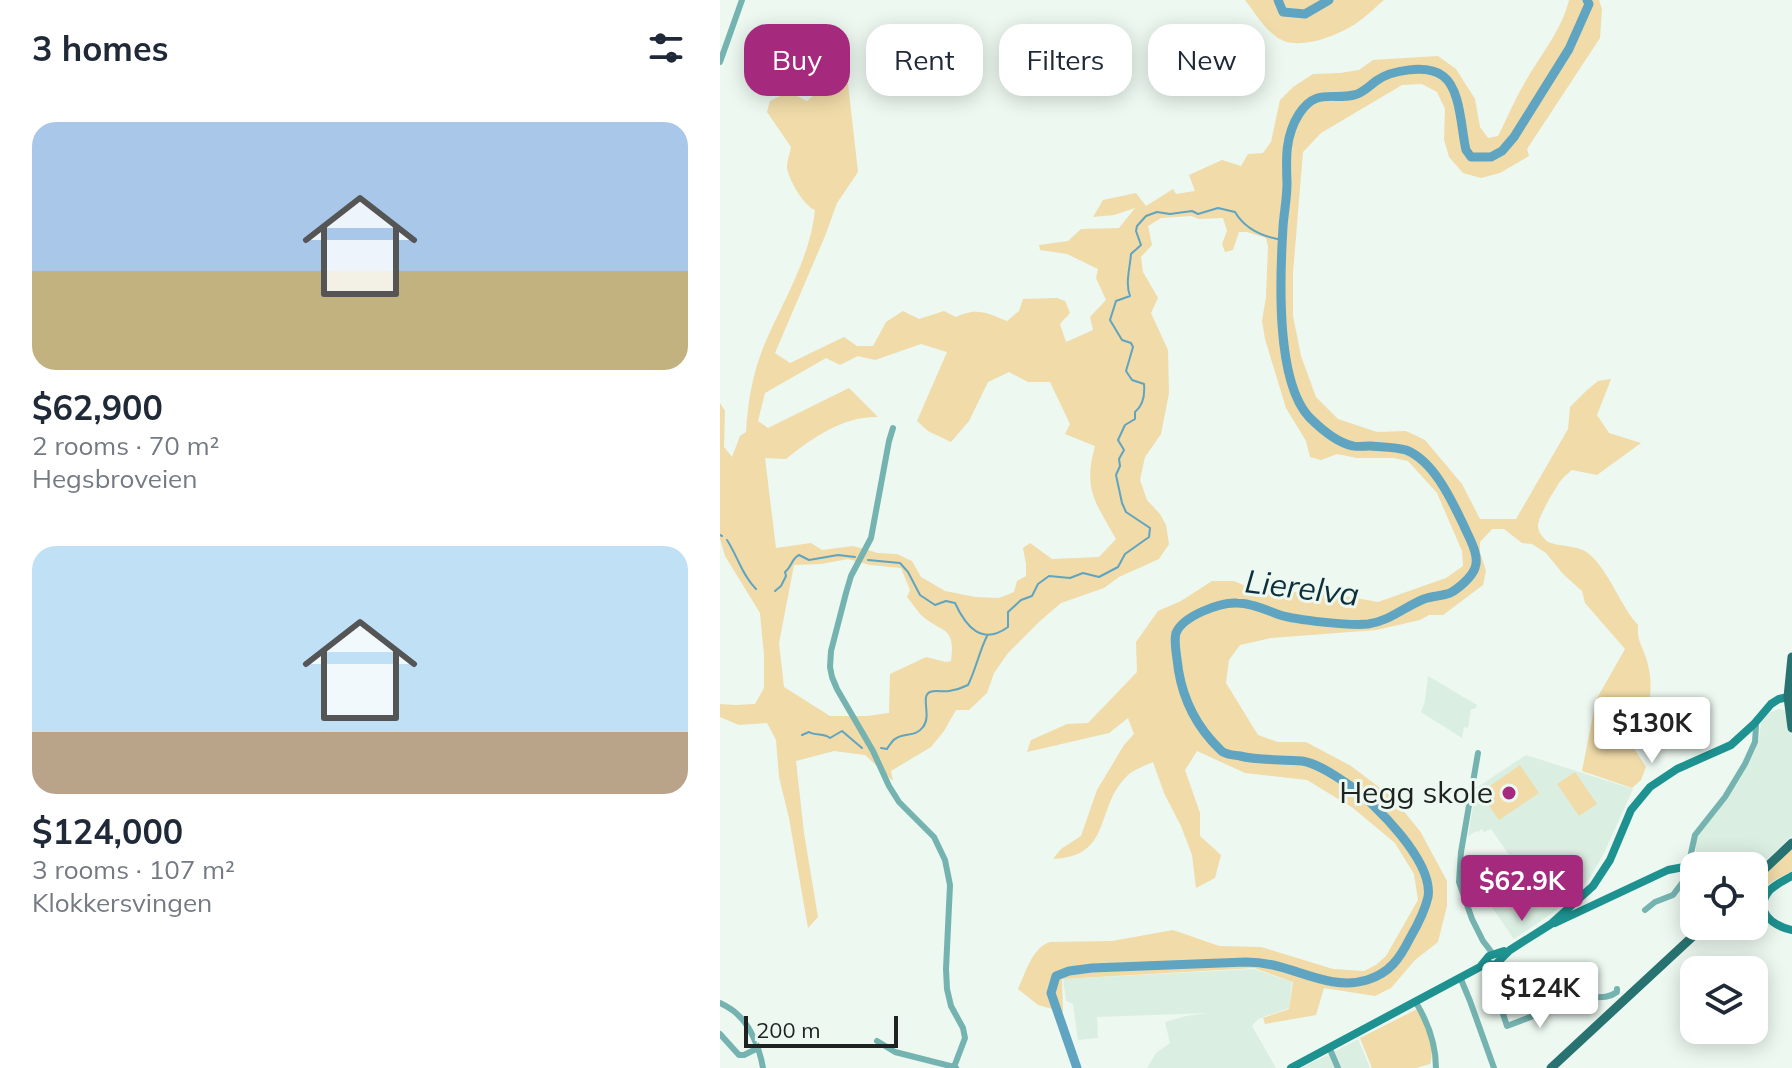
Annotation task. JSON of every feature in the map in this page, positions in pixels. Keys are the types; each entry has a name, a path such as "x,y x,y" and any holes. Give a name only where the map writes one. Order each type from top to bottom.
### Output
{"main road":[{"path":"1792,657 1792,728"},
{"path":"1768,866 1792,843"},
{"path":"1551,1068 1689,940"}],"street":[{"path":"720,62 742,0"},
{"path":"877,1041 895,1052 955,1068 965,1038 947,989 948,870 934,837 899,802 889,786 873,751 837,689 830,667 831,651 851,576 871,538 893,428"},
{"path":"1291,1068 1307,1064 1329,1047 1510,950 1551,924 1599,879 1631,810 1650,787 1677,769 1731,745 1775,701 1790,702"},
{"path":"1693,852 1695,835 1725,797 1745,764 1757,736 1754,724"},
{"path":"1478,753 1459,882 1490,960 1489,971 1507,1026 1587,996 1609,997 1617,989"},
{"path":"1551,924 1663,872 1680,870"},
{"path":"1768,895 1772,888 1792,876"},
{"path":"1645,910 1673,895 1680,886"},
{"path":"1769,919 1778,926 1792,930"},
{"path":"1460,977 1494,1068"},
{"path":"1415,1001 1435,1045 1436,1068"},
{"path":"720,1003 744,1021 758,1048 763,1068"},
{"path":"720,1034 739,1055 758,1048"},
{"path":"1329,1047 1338,1068"}],"shaded area":[{"path":"1245,0 1384,0 1359,22 1318,40 1300,43 1284,41 1262,23"},
{"path":"1569,0 1599,0 1602,9 1600,38 1527,149 1529,156 1500,173 1481,178 1463,173 1449,157 1444,139 1445,109 1437,92 1422,84 1402,85 1321,133 1303,152 1293,273 1293,316 1301,356 1316,397 1338,419 1377,432 1406,431 1425,440 1462,484 1480,519 1516,519 1568,429 1570,407 1598,381 1611,379 1597,415 1609,433 1641,443 1597,475 1572,470 1560,481 1540,517 1538,527 1548,542 1589,554 1603,570 1638,625 1638,637 1649,669 1649,702 1642,716 1624,733 1646,767 1641,780 1632,788 1582,771 1596,700 1625,649 1585,603 1582,591 1546,553 1532,544 1522,543 1504,529 1492,529 1480,542 1486,571 1483,585 1443,615 1429,615 1376,630 1271,638 1240,645 1229,660 1226,683 1258,735 1278,742 1306,742 1351,766 1392,797 1420,831 1447,881 1447,906 1438,942 1415,960 1391,988 1375,996 1324,988 1316,1015 1265,1024 1263,1018 1289,1009 1293,982 1254,968 1062,979 1063,1012 1038,1005 1018,989 1034,955 1050,942 1112,941 1173,930 1219,946 1261,947 1333,969 1364,971 1386,956 1418,900 1414,874 1395,843 1353,808 1307,780 1245,773 1197,751 1185,770 1200,813 1200,836 1221,855 1215,878 1196,888 1192,855 1153,762 1126,777 1116,790 1094,840 1085,850 1053,859 1061,849 1081,836 1097,790 1134,734 1128,718 1109,733 1027,752 1031,740 1067,724 1088,723 1137,672 1136,642 1158,611 1181,601 1212,581 1234,581 1257,591 1317,591 1378,602 1446,578 1463,566 1462,551 1437,493 1408,461 1337,454 1321,460 1310,457 1306,441 1286,408 1265,339 1262,321 1266,297 1266,238 1239,232 1233,250 1225,252 1222,244 1227,231 1223,218 1161,218 1148,226 1152,245 1141,257 1143,272 1158,298 1151,313 1168,350 1169,393 1161,434 1145,457 1140,480 1147,500 1166,525 1169,544 1159,559 1119,577 1104,588 1061,603 1040,621 1008,653 994,673 987,693 969,710 956,710 931,747 891,771 893,781 865,755 834,751 796,761 818,917 808,928 779,777 776,740 767,723 739,725 720,717 720,704 755,704 764,688 764,655 760,613 725,556 720,539 720,403 725,411 724,447 732,457 740,436 746,432 751,389 759,358 801,264 815,210 793,185 787,165 791,147 767,112 770,101 781,96 797,96 807,101 813,96 849,96 858,172 837,203 775,353 790,363 844,337 857,346 873,346 886,322 903,311 919,319 944,311 956,317 982,312 1007,321 1019,311 1023,299 1057,298 1065,301 1070,313 1060,324 1066,342 1093,330 1090,317 1106,300 1096,278 1098,269 1067,254 1040,250 1039,245 1068,241 1081,229 1119,228 1135,208 1114,215 1093,217 1103,200 1136,193 1146,206 1173,189 1176,194 1195,191 1189,175 1222,160 1241,166 1248,154 1263,153 1271,142 1280,100 1293,87 1313,74 1359,70 1373,60 1438,56 1456,69 1475,99 1480,127 1488,138 1498,136 1520,90 1556,33","holes":["921,344 947,352 917,421 928,431 951,442 969,421 988,382 1009,372 1028,382 1050,382 1070,424 1065,434 1095,446 1090,474 1093,495 1116,539 1099,557 1052,559 1030,543 1023,548 1026,576 1017,581 1014,592 999,598 945,591 921,577 912,561 897,554 878,553 853,546 822,550 811,543 776,548 765,458 786,459 817,436 840,424 878,417 849,388 768,428 758,421 765,393 826,358 840,365 858,356 875,360","848,559 901,568 910,590 907,597 920,614 949,635 951,661 926,657 890,674 889,713 830,716 784,687 779,643 794,565"]},
{"path":"1428,676 1477,705 1471,709 1468,728 1464,727 1462,738 1421,712"},
{"path":"1784,710 1792,735 1792,836 1768,859 1768,852 1696,852 1699,834 1749,764 1766,714"},
{"name":"Hegg skole","path":"1526,755 1633,789 1590,878 1551,914 1514,939 1491,906 1527,881 1491,829 1484,832 1482,829 1468,836 1476,788"},
{"name":"Hegg skole","path":"1520,765 1539,793 1499,820 1480,793"},
{"path":"1575,772 1597,804 1579,816 1557,784"},
{"path":"1792,849 1792,871 1768,886 1768,872"},
{"path":"1254,969 1292,982 1289,1008 1258,1019 1252,1026 1276,1068 1147,1068 1156,1053 1170,1043 1165,1022 1209,1013 1097,1017 1098,1038 1078,1040 1073,1004 1066,1001 1063,979"},
{"path":"1417,1009 1431,1043 1430,1064 1416,1068 1372,1068 1360,1038"},
{"path":"1358,1039 1370,1068 1300,1068 1330,1054"}],"waterway":[{"name":"Lierelva","path":"1278,0 1283,12 1305,14 1329,0"},
{"name":"Lierelva","path":"1077,1068 1051,993 1056,976 1092,968 1249,962 1273,965 1320,979 1355,983 1388,969 1402,952 1418,923 1428,897 1427,883 1422,867 1387,819 1338,778 1308,762 1256,759 1222,751 1197,722 1187,702 1178,670 1175,636 1180,627 1194,616 1230,603 1248,604 1310,621 1368,624 1390,617 1424,599 1450,593 1473,571 1476,558 1471,541 1448,494 1425,463 1406,450 1341,442 1313,421 1298,400 1285,353 1281,298 1289,139 1294,122 1312,101 1357,94 1383,77 1419,69 1436,72 1449,82 1459,110 1466,150 1471,157 1491,157 1502,151 1514,137 1569,49 1589,4 1587,0"},
{"path":"868,560 900,563 920,595 935,605 946,601 955,603 970,626 990,635 1008,627 1008,612 1021,600 1032,596 1038,584 1049,576 1070,578 1083,573 1099,577 1118,567 1125,554 1149,537 1150,528 1126,512 1116,475 1124,450 1118,440 1125,425 1135,419 1135,412 1144,396 1144,384 1132,380 1126,371 1133,347 1122,340 1110,320 1116,301 1130,296 1131,254 1141,245 1137,226 1146,216 1157,212 1192,211 1198,214 1218,208 1235,212 1255,231 1283,240"},
{"path":"727,540 756,589"},
{"path":"775,591 799,555 809,560 838,555 855,557"},
{"path":"881,748 887,749 895,739 917,733 923,727 927,694 952,691 968,685 987,636"},
{"path":"802,735 809,732 830,738 842,731 862,748"}],"place":[{"name":"Hegg skole","path":"1509,793"}]}
